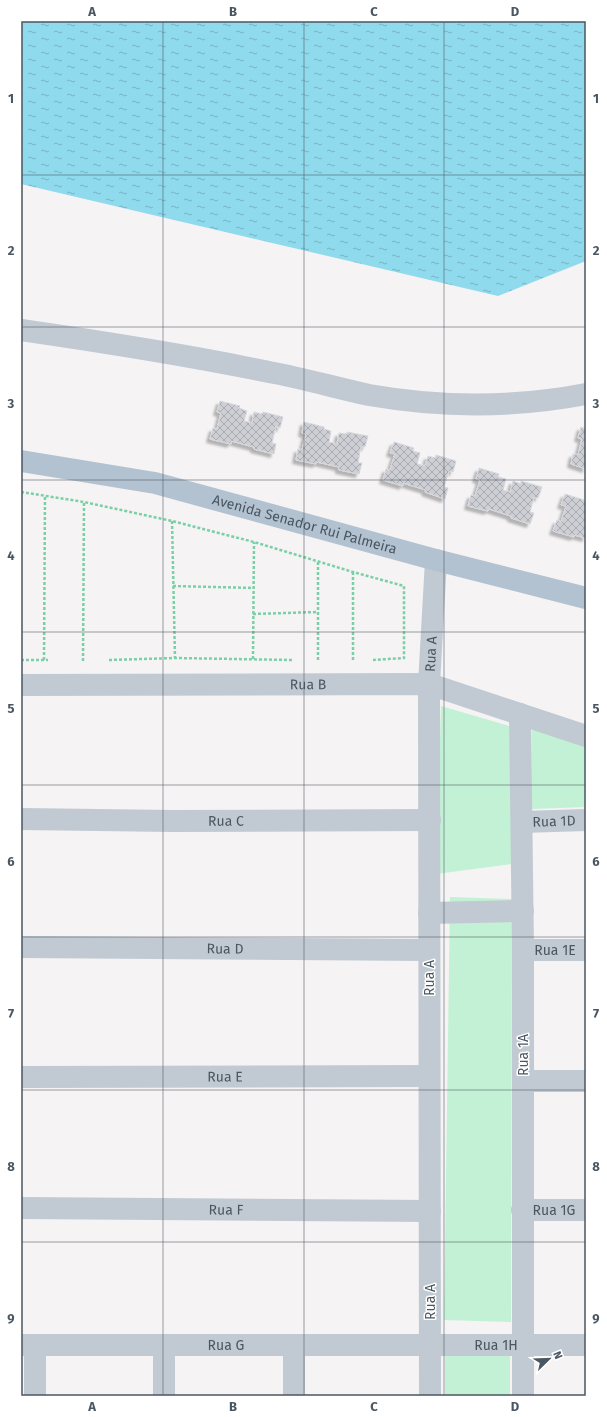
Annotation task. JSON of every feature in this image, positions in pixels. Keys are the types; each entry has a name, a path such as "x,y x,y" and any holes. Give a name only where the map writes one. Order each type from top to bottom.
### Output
{"main road":[{"name":"Avenida Senador Rui Palmeira","path":"21,460 155,483 436,560 586,598"}],"street":[{"path":"21,330 172,353 408,401 448,405 489,405 529,403 586,394"},
{"name":"Rua A","path":"430,1396 428,950 430,820 429,684 436,560"},
{"name":"Rua B","path":"21,685 429,684 586,736"},
{"name":"Rua 1A","path":"520,714 523,911 523,1396"},
{"name":"Rua C","path":"21,818 173,821 430,820"},
{"name":"Rua 1D","path":"522,822 586,820"},
{"path":"429,913 523,911"},
{"name":"Rua D","path":"21,947 428,950"},
{"name":"Rua 1E","path":"523,950 586,950"},
{"name":"Rua E","path":"21,1077 429,1076"},
{"path":"523,1081 586,1081"},
{"name":"Rua F","path":"21,1208 430,1210"},
{"name":"Rua 1G","path":"522,1210 586,1210"},
{"name":"Rua 1H","path":"430,1344 586,1345"},
{"name":"Rua G","path":"28,1345 294,1346 430,1344"},
{"path":"28,1345 35,1396"},
{"path":"164,1345 164,1396"},
{"path":"294,1346 294,1396"}],"path":[{"path":"21,492 84,502 172,521 254,542 404,586 404,658 368,660"},
{"path":"44,660 45,496"},
{"path":"83,661 84,502"},
{"path":"172,521 175,658"},
{"path":"253,659 254,542"},
{"path":"318,561 318,660"},
{"path":"353,572 353,660"},
{"path":"173,586 254,588"},
{"path":"253,614 318,612"},
{"path":"106,660 175,658 296,660"},
{"path":"21,660 52,660"},
{"path":"310,660 325,660"},
{"path":"346,660 360,660"},
{"path":"75,661 91,661"}],"green space":[{"path":"441,706 513,727 512,864 436,874"},
{"path":"532,723 586,742 586,807 531,809"},
{"path":"450,897 512,899 511,1322 444,1320"},
{"path":"510,1351 510,1396 445,1396 445,1353"}],"water":[{"path":"21,21 586,21 586,261 498,296 21,184"}],"building":[{"path":"220,401 240,406 239,408 247,411 244,421 252,423 254,412 262,414 263,412 283,417 280,428 276,426 272,443 276,444 274,454 231,441 231,444 210,439 213,428 217,429 221,413 217,412"},
{"path":"304,422 324,427 324,429 331,431 329,442 337,444 339,433 347,434 347,432 368,436 365,447 361,446 358,463 362,463 359,474 339,470 339,467 317,462 316,464 296,460 298,449 302,450 306,434 302,433"},
{"path":"581,427 586,429 586,469 571,464 573,454 578,455 582,439 578,438"},
{"path":"394,442 414,448 413,451 420,453 417,464 425,466 428,456 435,458 436,455 456,461 453,472 449,471 444,487 448,488 445,499 425,492 426,490 403,483 403,486 383,480 386,469 390,470 395,454 390,453"},
{"path":"479,468 499,474 498,477 506,479 503,490 510,492 513,481 521,484 521,481 542,487 538,498 534,497 530,512 534,513 530,524 489,509 488,511 468,506 471,495 475,496 480,480 476,479"},
{"path":"565,494 584,500 586,503 586,538 574,535 574,537 553,531 557,520 561,522 566,506 561,505"}]}
